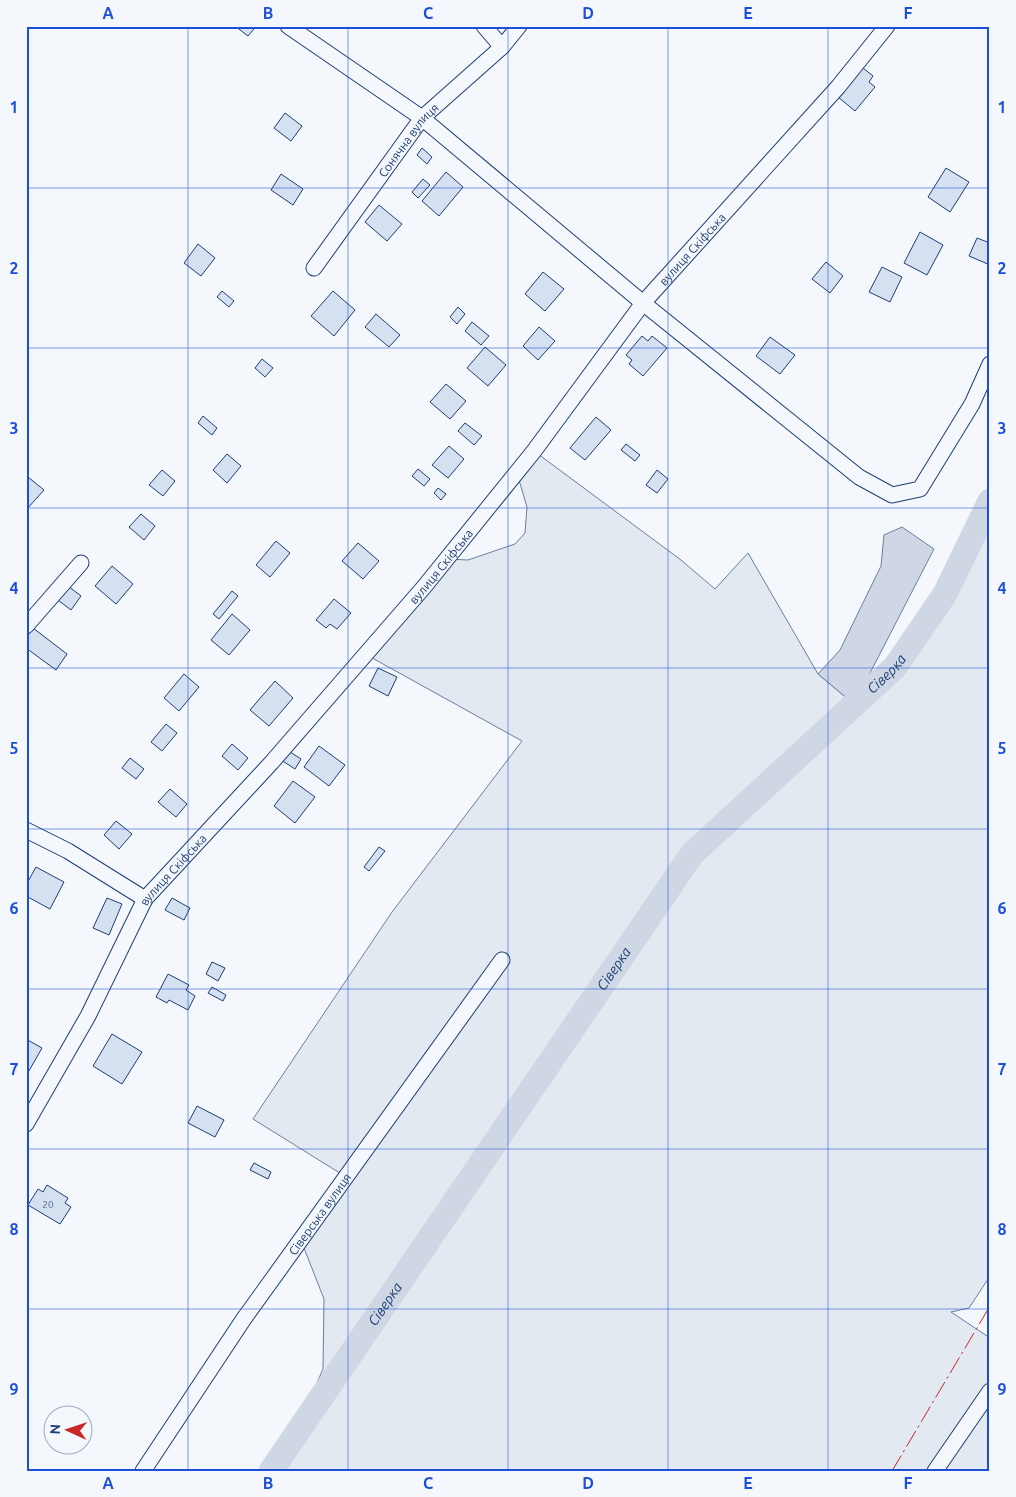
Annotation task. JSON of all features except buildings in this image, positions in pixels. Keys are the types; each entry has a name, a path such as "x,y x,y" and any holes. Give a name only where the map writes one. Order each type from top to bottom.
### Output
{"street":[{"path":"288,26 422,118 643,303 858,477 892,495 920,489 972,404 990,364"},
{"path":"484,26 502,47"},
{"name":"Сонячна вулиця","path":"314,268 422,118 502,47 519,26"},
{"name":"вулиця Скіфська","path":"26,1124 88,1016 145,899 272,762 424,587 534,451 643,303 838,86 887,26"},
{"path":"26,626 81,562"},
{"path":"26,830 68,851 145,899"},
{"name":"Сіверська вулиця","path":"143,1471 243,1320 502,960"},
{"path":"935,1471 990,1391"}],"shaded area":[{"path":"534,451 681,560 715,589 748,553 818,674 862,711 945,594 990,501 990,1276 969,1308 951,1312 990,1338 990,1471 276,1471 323,1369 324,1299 304,1248 351,1180 253,1119 392,912 522,741 365,654 447,559 468,560 515,544 525,533 527,507 519,480"},
{"path":"902,527 934,549 869,675 849,700 818,674 840,650 881,566 884,535"}],"waterway":[{"name":"Сіверка","path":"271,1471 692,854 895,667 945,594 990,501"}],"power":[{"path":"892,1471 990,1306"}]}
